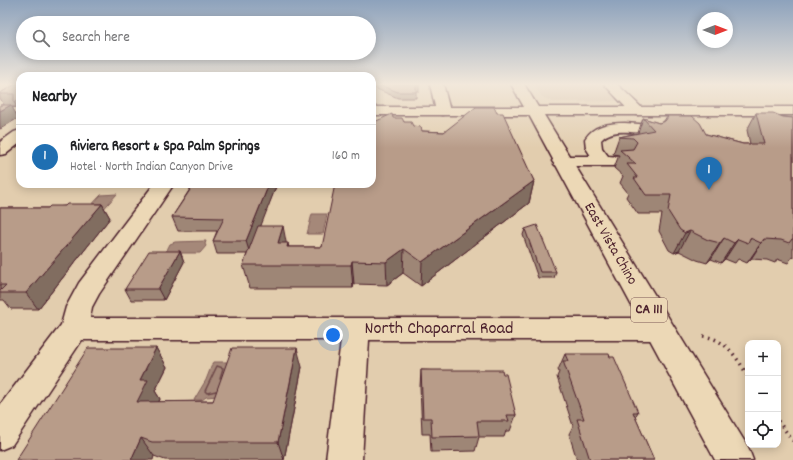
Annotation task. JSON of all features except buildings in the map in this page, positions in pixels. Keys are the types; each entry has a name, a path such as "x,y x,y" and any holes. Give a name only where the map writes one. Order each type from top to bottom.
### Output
{"main road":[{"path":"442,105 443,111"},
{"name":"CA 111","path":"531,105 534,111"},
{"path":"631,105 636,111"},
{"path":"376,111 793,111"},
{"name":"East Vista Chino","path":"534,111 561,161 660,328 735,460"},
{"path":"0,112 16,112"},
{"path":"603,161 593,143 593,139 598,133 615,129 646,128 651,134"},
{"path":"0,150 16,138"},
{"path":"561,161 620,161"},
{"path":"0,433 74,328 79,307 88,290 161,188"},
{"name":"North Chaparral Road","path":"74,328 660,328"},
{"path":"344,460 356,328"}],"path":[{"path":"703,336 717,339 728,348 745,371"},
{"path":"781,425 793,441"}],"water":[{"path":"117,194 100,213 84,213 101,195"},
{"path":"312,214 327,214 323,234 307,234"},
{"path":"206,241 206,246 200,253 166,252 170,244 175,242"},
{"path":"213,362 230,362 218,396 206,397 202,400 194,400 206,380"}],"place":[{"name":"Riviera Resort & Spa Palm Springs","path":"709,190"}]}
